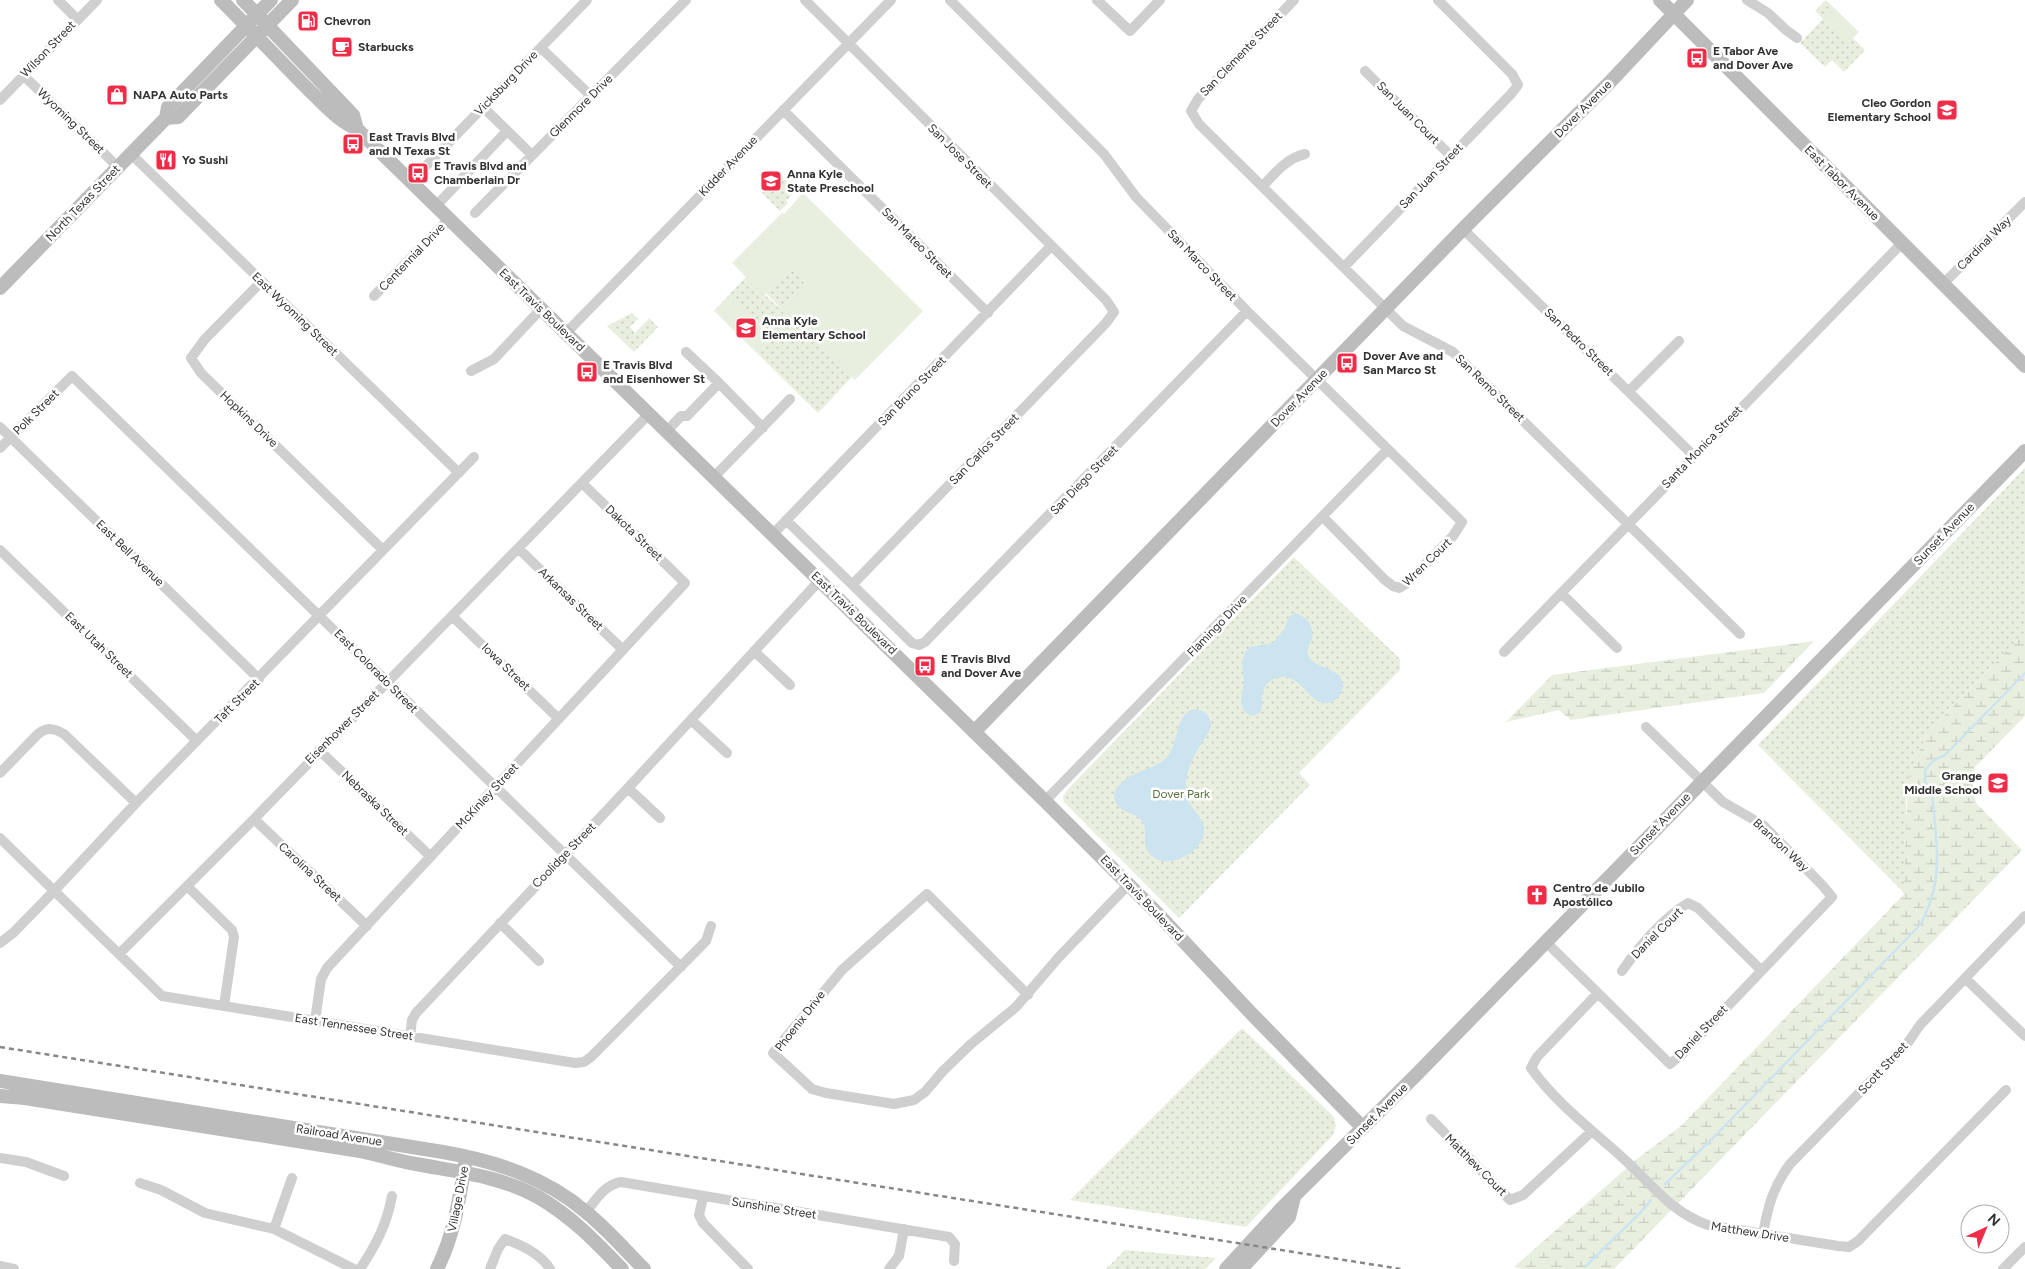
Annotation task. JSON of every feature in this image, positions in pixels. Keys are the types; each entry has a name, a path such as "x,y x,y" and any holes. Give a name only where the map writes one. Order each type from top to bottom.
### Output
{"main road":[{"name":"East Travis Boulevard","path":"221,0 344,123 357,128 1045,801 1129,884 1363,1128"},
{"name":"East Travis Boulevard","path":"243,0 353,115 357,128"},
{"name":"North Texas Street","path":"0,288 166,118 178,117 251,32 257,16 271,0"},
{"name":"North Texas Street","path":"251,32 267,26 292,0"},
{"name":"East Tabor Avenue","path":"1660,0 2025,366"},
{"name":"Dover Avenue","path":"974,732 1463,229 1610,82 1687,0"},
{"name":"Sunset Avenue","path":"1226,1269 1295,1196 1546,942 2025,451"},
{"name":"Railroad Avenue","path":"0,1081 466,1156 517,1170 558,1192 586,1212 644,1269"},
{"name":"Railroad Avenue","path":"0,1096 26,1098 360,1151 414,1164 464,1172 513,1186 537,1197 574,1221 622,1269"},
{"name":"Village Drive","path":"437,1269 451,1237 458,1209 466,1156"},
{"name":"Sunset Avenue","path":"1241,1269 1288,1217 1295,1196"}],"street":[{"path":"58,0 77,20"},
{"name":"Wilson Street","path":"0,100 97,0"},
{"name":"Vicksburg Drive","path":"425,167 588,0"},
{"name":"Glenmore Drive","path":"476,212 686,0"},
{"name":"San Jose Street","path":"805,0 1106,300 1114,312"},
{"name":"Kidder Avenue","path":"566,333 891,0"},
{"name":"San Marco Street","path":"950,0 1104,154 1136,197 1247,311 1462,522"},
{"path":"1097,0 1130,31 1160,0"},
{"name":"San Clemente Street","path":"1191,111 1198,99 1294,0"},
{"name":"San Juan Street","path":"1344,267 1518,85 1512,74 1438,0"},
{"path":"1747,0 1768,13 1786,30 1798,38"},
{"path":"541,48 591,96"},
{"name":"San Juan Court","path":"1365,71 1451,156"},
{"name":"Wyoming Street","path":"23,75 118,167"},
{"path":"483,107 532,155"},
{"name":"San Mateo Street","path":"783,110 988,313"},
{"name":"San Remo Street","path":"1191,111 1199,124 1404,326 1445,346 1453,352 1740,634"},
{"path":"436,206 508,131"},
{"name":"East Wyoming Street","path":"131,154 459,473"},
{"path":"1263,186 1282,166 1296,156 1305,154"},
{"name":"Cardinal Way","path":"1943,284 2025,202"},
{"name":"Centennial Drive","path":"374,296 449,219"},
{"name":"San Pedro Street","path":"1463,229 1629,390 1694,456"},
{"name":"Santa Monica Street","path":"1504,652 1562,594 1628,522 1902,243"},
{"name":"San Bruno Street","path":"772,534 1051,246"},
{"name":"Hopkins Drive","path":"261,282 205,339 191,358 201,373 383,550"},
{"path":"471,371 494,359 541,309"},
{"name":"San Diego Street","path":"919,645 925,642 1247,311"},
{"name":"San Carlos Street","path":"853,584 1106,323 1114,312"},
{"path":"1629,390 1679,341"},
{"path":"686,352 720,383 763,428"},
{"name":"Polk Street","path":"0,448 72,376"},
{"name":"East Colorado Street","path":"72,376 681,967"},
{"path":"667,431 682,416 687,416 720,383"},
{"path":"714,477 790,400"},
{"name":"Eisenhower Street","path":"119,954 519,549 649,414"},
{"name":"East Bell Avenue","path":"0,427 259,679"},
{"name":"Flamingo Drive","path":"1045,801 1388,449"},
{"name":"Taft Street","path":"0,943 13,933 54,891 136,803 321,616 474,457"},
{"name":"Dakota Street","path":"582,483 685,584"},
{"name":"Wren Court","path":"1323,517 1385,580 1392,586 1399,588 1407,583 1454,536 1462,522"},
{"name":"East Travis Boulevard","path":"786,520 912,642 919,645"},
{"name":"Arkansas Street","path":"519,549 622,650"},
{"name":"East Utah Street","path":"0,550 198,741"},
{"name":"Coolidge Street","path":"410,1036 412,1020 416,1013 628,788 820,580"},
{"name":"McKinley Street","path":"315,1021 324,973 430,856 685,584"},
{"path":"1562,594 1616,648"},
{"name":"Iowa Street","path":"452,616 559,719"},
{"path":"754,651 790,685"},
{"path":"691,720 727,753"},
{"name":"Brandon Way","path":"1646,727 1723,802 1763,825 1832,897"},
{"path":"0,773 38,734 44,730 57,730 64,734 136,803"},
{"name":"Nebraska Street","path":"319,750 430,856"},
{"path":"628,788 660,818"},
{"name":"Carolina Street","path":"254,819 367,926"},
{"name":"East Tennessee Street","path":"0,838 162,996 575,1063 584,1062 591,1058 706,941 711,926"},
{"name":"Phoenix Drive","path":"1028,995 927,894 842,970 773,1053 812,1089 894,1104 914,1100 925,1092 943,1071 971,1044 1028,995 1059,957 1129,884"},
{"path":"187,886 232,930 234,938 224,1006"},
{"name":"Daniel Street","path":"1546,942 1670,1064 1682,1054 1832,897"},
{"name":"Daniel Court","path":"1622,971 1640,947 1678,909 1688,903 1698,908 1761,970"},
{"name":"Scott Street","path":"1763,1234 1772,1195 1790,1164 1907,1044 1920,1025 2025,916"},
{"path":"500,923 539,961"},
{"path":"1965,978 2025,1036"},
{"name":"Matthew Drive","path":"1598,994 1537,1057 1531,1068 1539,1079 1591,1132 1624,1159 1672,1206 1708,1225 1838,1246 1849,1246 1865,1234 2006,1090"},
{"name":"Matthew Court","path":"1431,1118 1510,1200 1523,1195 1591,1132"},
{"path":"0,1158 26,1162 64,1176"},
{"path":"274,1229 292,1178"},
{"name":"Sunshine Street","path":"586,1212 606,1188 613,1183 621,1182 949,1237 955,1244 954,1261"},
{"path":"140,1183 161,1190 205,1213 274,1229 354,1269"},
{"path":"360,1269 378,1240 389,1216 392,1196"},
{"path":"703,1197 699,1215 703,1223 748,1269"},
{"path":"889,1269 899,1256 904,1230"},
{"path":"490,1269 498,1249 505,1239 521,1245 542,1259 550,1269"},
{"path":"2004,1269 2025,1247"},
{"path":"0,1266 14,1269"}],"green space":[{"path":"1826,0 1859,32 1853,38 1865,50 1844,72 1832,60 1825,67 1800,43 1823,19 1815,11"},
{"path":"1835,9 1856,30 1846,41 1824,20"},
{"path":"780,175 796,190 786,201 788,203 780,211 762,193"},
{"path":"803,193 923,311 855,380 779,309 805,284 791,269 764,295 732,263 782,213 784,214"},
{"path":"791,269 806,284 780,308 766,293"},
{"path":"746,277 852,377 818,413 714,311"},
{"path":"728,297 749,317 737,329 716,309"},
{"path":"632,313 638,319 630,327 635,333 649,318 658,327 634,352 607,326"},
{"path":"751,319 772,339 760,352 739,331"},
{"path":"2025,468 2025,632 1931,729 1917,754 1906,797 1905,894 1758,745"},
{"name":"Dover Park","path":"1294,557 1400,659 1400,670 1299,773 1310,785 1179,918 1064,802 1063,796"},
{"path":"2025,632 2025,716 1974,768 1972,780 1976,803 2022,850 1614,1269 1523,1269 1514,1267 1638,1158 1681,1126 1904,894 1908,782 1917,754 1931,729"},
{"path":"1814,641 1764,693 1571,720 1559,710 1506,722 1552,675"},
{"path":"1242,1028 1334,1117 1336,1126 1333,1135 1246,1227 1070,1200"},
{"path":"1125,1250 1216,1258 1205,1269 1106,1269"}],"water":[{"path":"1295,613 1303,616 1311,626 1313,634 1308,648 1308,656 1318,665 1338,675 1342,680 1342,691 1335,700 1327,703 1321,702 1292,679 1277,678 1270,681 1265,687 1260,713 1251,716 1244,711 1241,702 1244,681 1242,662 1245,652 1250,647 1273,643 1284,630 1289,617"},
{"path":"1195,709 1207,714 1211,726 1192,760 1186,780 1186,793 1190,805 1203,824 1203,837 1193,851 1186,856 1177,860 1160,860 1153,857 1147,850 1143,822 1118,806 1114,793 1125,779 1154,766 1167,757 1174,744 1180,722 1188,712"}],"waterway":[{"path":"1665,1184 1713,1138 1921,924 1933,894 1937,861 1932,792 1925,782 1925,770 1934,760 1945,755 2025,673"},
{"path":"1586,1266 1651,1200"}],"railway":[{"path":"0,1047 1401,1269"}],"place":[{"name":"Chevron","path":"308,21"},
{"name":"Starbucks","path":"342,47"},
{"name":"E Tabor Ave and Dover Ave","path":"1697,58"},
{"name":"NAPA Auto Parts","path":"117,95"},
{"name":"Cleo Gordon Elementary School","path":"1947,110"},
{"name":"East Travis Blvd and N Texas St","path":"353,144"},
{"name":"Yo Sushi","path":"166,160"},
{"name":"E Travis Blvd and Chamberlain Dr","path":"418,173"},
{"name":"Anna Kyle State Preschool","path":"771,181"},
{"name":"Anna Kyle Elementary School","path":"746,328"},
{"name":"Dover Ave and San Marco St","path":"1347,363"},
{"name":"E Travis Blvd and Eisenhower St","path":"587,372"},
{"name":"E Travis Blvd and Dover Ave","path":"925,666"},
{"name":"Grange Middle School","path":"1998,783"},
{"name":"Centro de Jubilo Apostólico","path":"1537,895"}]}
